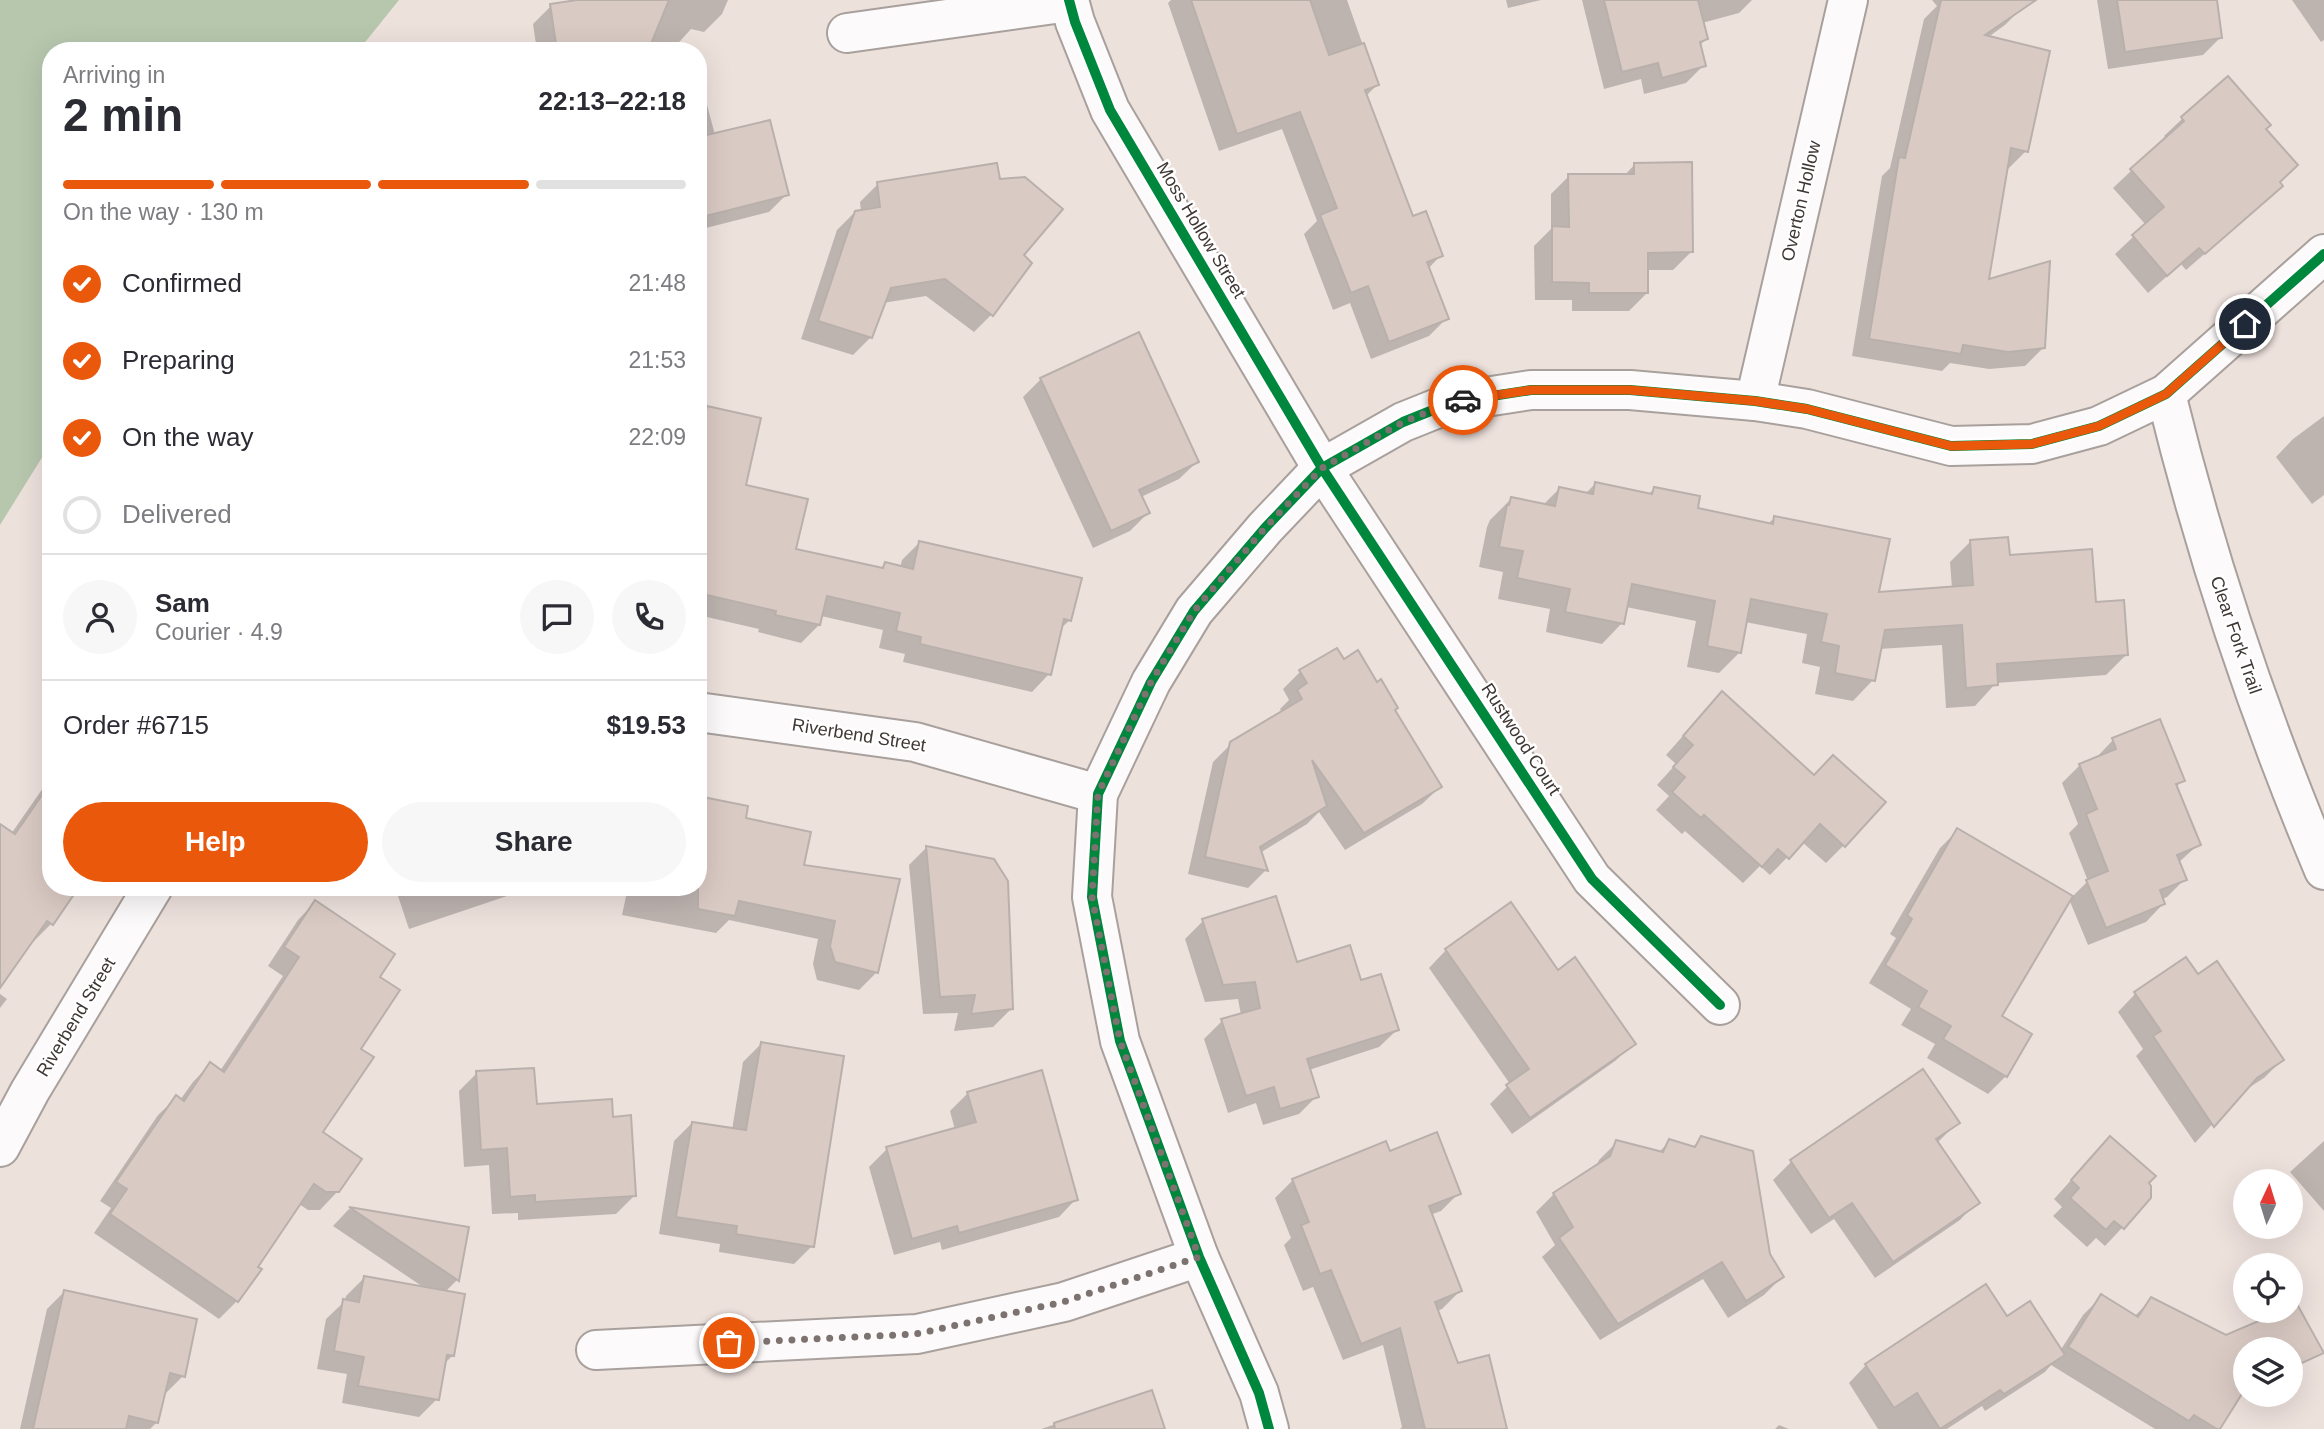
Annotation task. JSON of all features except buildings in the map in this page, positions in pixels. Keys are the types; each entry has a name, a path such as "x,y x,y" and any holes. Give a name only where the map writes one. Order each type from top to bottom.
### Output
{"street":[{"name":"Overton Hollow","path":"1755,401 1848,0"},
{"path":"847,33 1069,1"},
{"name":"Moss Hollow Street","path":"1069,1 1075,23 1110,110 1322,468"},
{"path":"1269,1429 1259,1393 1199,1257 1120,1041 1092,897 1098,794 1151,682 1194,611 1265,528 1322,468 1403,422 1453,402 1531,390 1630,390 1755,401 1807,409 1951,446 2032,444 2099,426 2166,394 2324,254"},
{"name":"Clear Fork Trail","path":"2166,394 2188,483 2244,662 2298,809 2324,870"},
{"name":"Rustwood Court","path":"1322,468 1592,879 1720,1005"},
{"name":"Riverbend Street","path":"707,713 915,742 1098,794"},
{"name":"Riverbend Street","path":"0,1147 30,1091 148,896"},
{"path":"596,1350 916,1334 1063,1302 1199,1257"}],"green space":[{"path":"0,0 399,0 365,42 42,42 42,457 0,525"}],"cycle path":[{"path":"1069,0 1110,110 1322,468 1592,879 1720,1005"},
{"path":"1269,1429 1259,1393 1199,1257 1120,1041 1092,897 1098,794 1151,682 1194,611 1265,528 1322,468 1403,422 1453,402 1531,390 1630,390 1755,401 1807,409 1951,446 2032,444 2099,426 2166,394 2324,254"}],"way so far":[{"path":"729,1343 916,1334 1063,1302 1199,1257 1120,1041 1092,897 1098,794 1151,682 1194,611 1265,528 1322,468 1403,422 1463,400"}],"route":[{"path":"1463,400 1531,390 1630,390 1755,401 1807,409 1951,446 2032,444 2099,426 2166,394 2245,324"}]}
